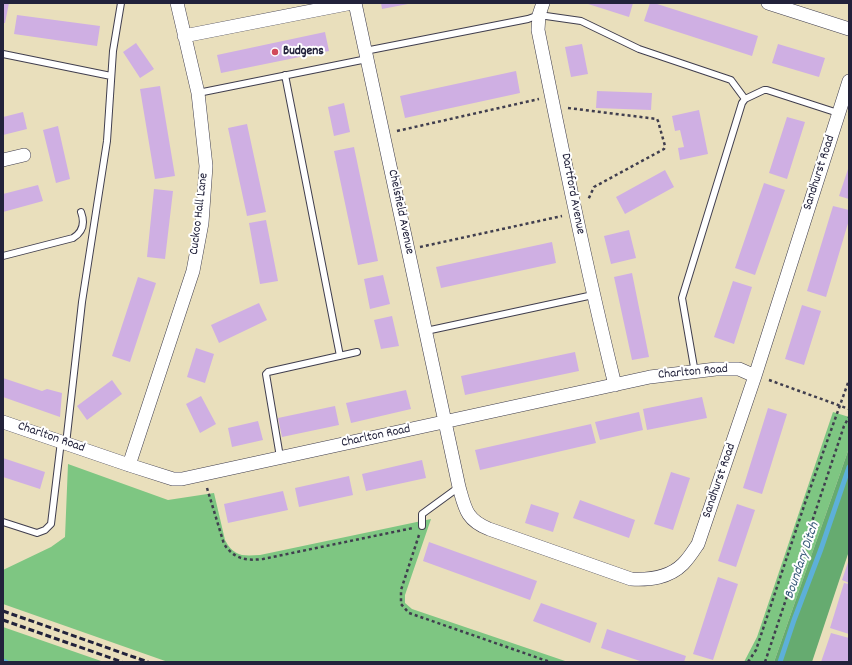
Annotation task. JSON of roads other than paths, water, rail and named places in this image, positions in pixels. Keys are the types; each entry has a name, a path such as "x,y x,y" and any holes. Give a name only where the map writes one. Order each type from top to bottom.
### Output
{"street":[{"name":"Cuckoo Hall Lane","path":"129,465 193,271 202,223 206,166 198,93 177,3"},
{"path":"184,36 354,3"},
{"name":"Chelsfield Avenue","path":"354,3 446,422"},
{"path":"768,3 849,29"},
{"name":"Dartford Avenue","path":"541,9 538,30 567,168 575,214 615,385"},
{"name":"Sandhurst Road","path":"446,422 459,486 467,513 479,525 631,579 649,580 671,573 684,564 698,544 755,376 849,81"},
{"path":"3,160 24,155"},
{"name":"Charlton Road","path":"3,422 129,465 173,478 182,479 650,377 696,373 716,369 739,369 755,376"}],"lane":[{"path":"3,522 37,533 45,530 51,524 64,443 82,302 107,141 112,76 112,51 121,3"},
{"path":"198,93 285,75 366,55 528,19 541,9 581,21 639,49 731,80 745,99"},
{"path":"3,54 112,76"},
{"path":"285,75 340,356"},
{"path":"696,373 682,298 742,103 745,99 767,90 838,113"},
{"path":"3,256 73,238 80,234 84,221 81,212"},
{"path":"426,331 593,294"},
{"path":"280,457 266,374 268,372 357,352"},
{"path":"422,526 422,514 459,486"}],"waterway":[{"name":"Boundary Ditch","path":"780,662 849,467"}],"railway":[{"path":"3,611 148,662"},
{"path":"3,620 122,662"}],"place":[{"name":"Budgens","path":"275,52"}]}
